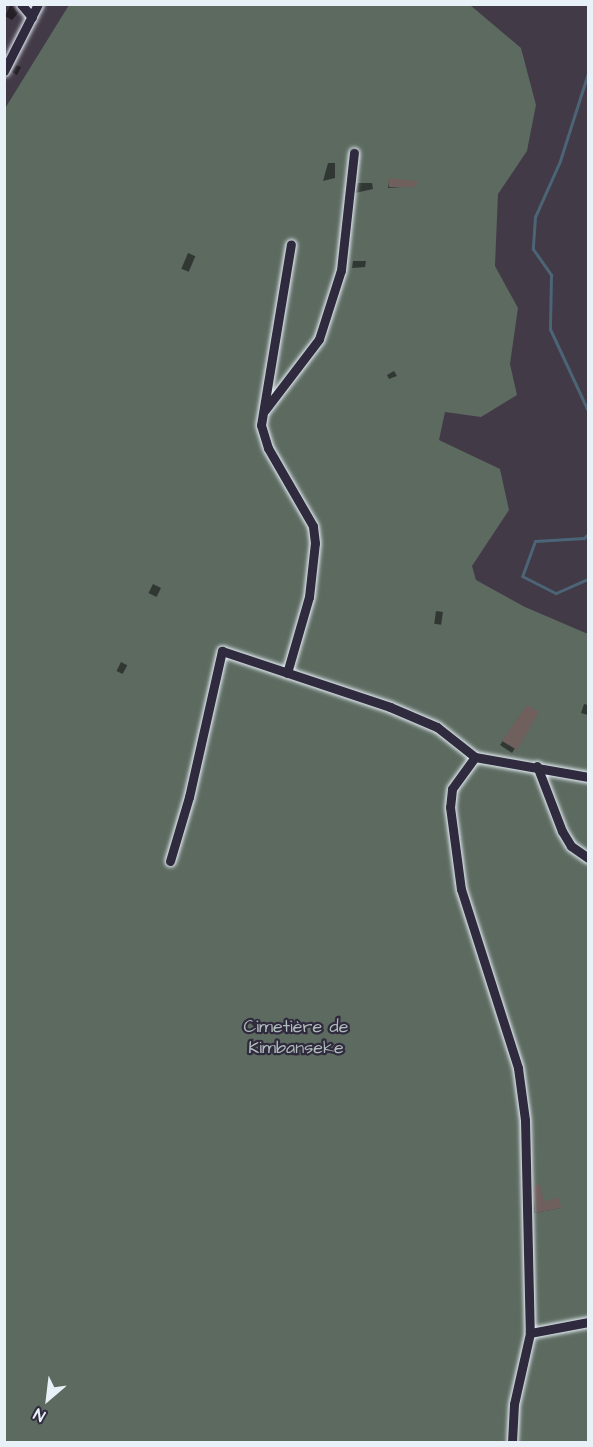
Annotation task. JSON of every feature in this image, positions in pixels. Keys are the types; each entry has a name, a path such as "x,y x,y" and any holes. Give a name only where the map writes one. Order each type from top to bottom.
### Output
{"street":[{"path":"21,4 32,17"},
{"path":"4,71 38,4"},
{"path":"264,412 287,376 319,339 341,270 354,153"},
{"path":"287,673 309,597 315,543 313,526 262,435 291,244"},
{"path":"170,861 189,797 222,651 338,688 437,727 475,757 586,776 588,765"},
{"path":"475,757 460,773 452,789 450,807 461,889 518,1068 528,1169 530,1333 514,1404 512,1443"},
{"path":"537,766 562,831 571,846 588,858"},
{"path":"530,1333 588,1322"}],"green space":[{"name":"Cimetière de Kimbanseke","path":"69,5 470,5 521,48 536,105 527,151 498,194 495,266 518,308 510,364 517,395 481,417 445,412 439,440 500,469 509,510 472,566 476,580 525,607 588,634 588,1442 5,1442 4,110"}],"building":[{"path":"388,178 417,181 416,187 389,187"},
{"path":"527,705 539,712 517,750 502,741"},
{"path":"540,1184 544,1201 559,1198 561,1208 535,1213 533,1186"}],"waterway":[{"path":"588,73 560,161 535,217 533,249 551,275 550,329 588,411"},
{"path":"588,534 584,538 535,541 522,576 556,593 588,579"}]}
